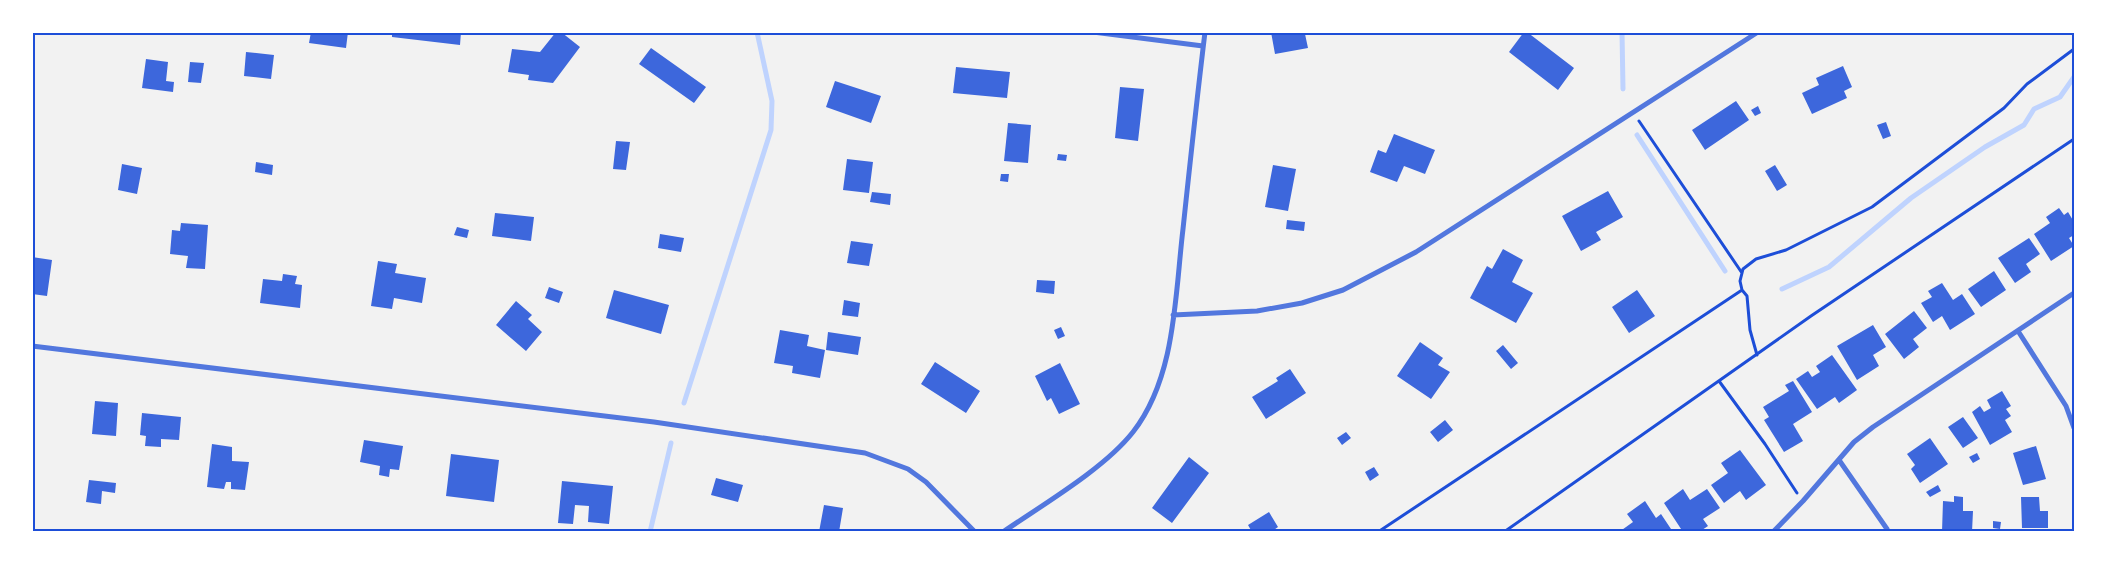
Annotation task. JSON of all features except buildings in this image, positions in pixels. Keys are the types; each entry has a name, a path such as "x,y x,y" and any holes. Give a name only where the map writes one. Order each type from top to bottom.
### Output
{"street":[{"path":"1092,32 1204,46"},
{"path":"1003,532 1069,487 1103,460 1132,432 1148,406 1161,376 1173,315 1205,32"},
{"path":"1173,315 1257,311 1302,303 1343,290 1416,252 1758,32"},
{"path":"1773,532 1803,501 1854,442 1873,427 2074,293"},
{"path":"2018,331 2066,406 2074,428"},
{"path":"32,346 654,422 865,453 908,469 926,482 975,532"},
{"path":"1838,460 1887,529"}],"path":[{"path":"1757,355 1750,330 1747,296 1742,290 1740,281 1744,269 1756,259 1786,250 1872,207 2004,108 2027,84 2074,50"},
{"path":"1632,112 1743,273"},
{"path":"1504,532 1719,381 2074,139"},
{"path":"1378,532 1742,290"},
{"path":"1719,381 1765,444 1793,489 1803,501"}],"waterway":[{"path":"684,403 771,130 772,101 757,32"},
{"path":"1622,32 1623,89"},
{"path":"1782,289 1829,267 1911,198 1985,147 2024,125 2034,109 2060,97 2074,77"},
{"path":"1637,135 1725,271"},
{"path":"650,532 671,443"}]}
